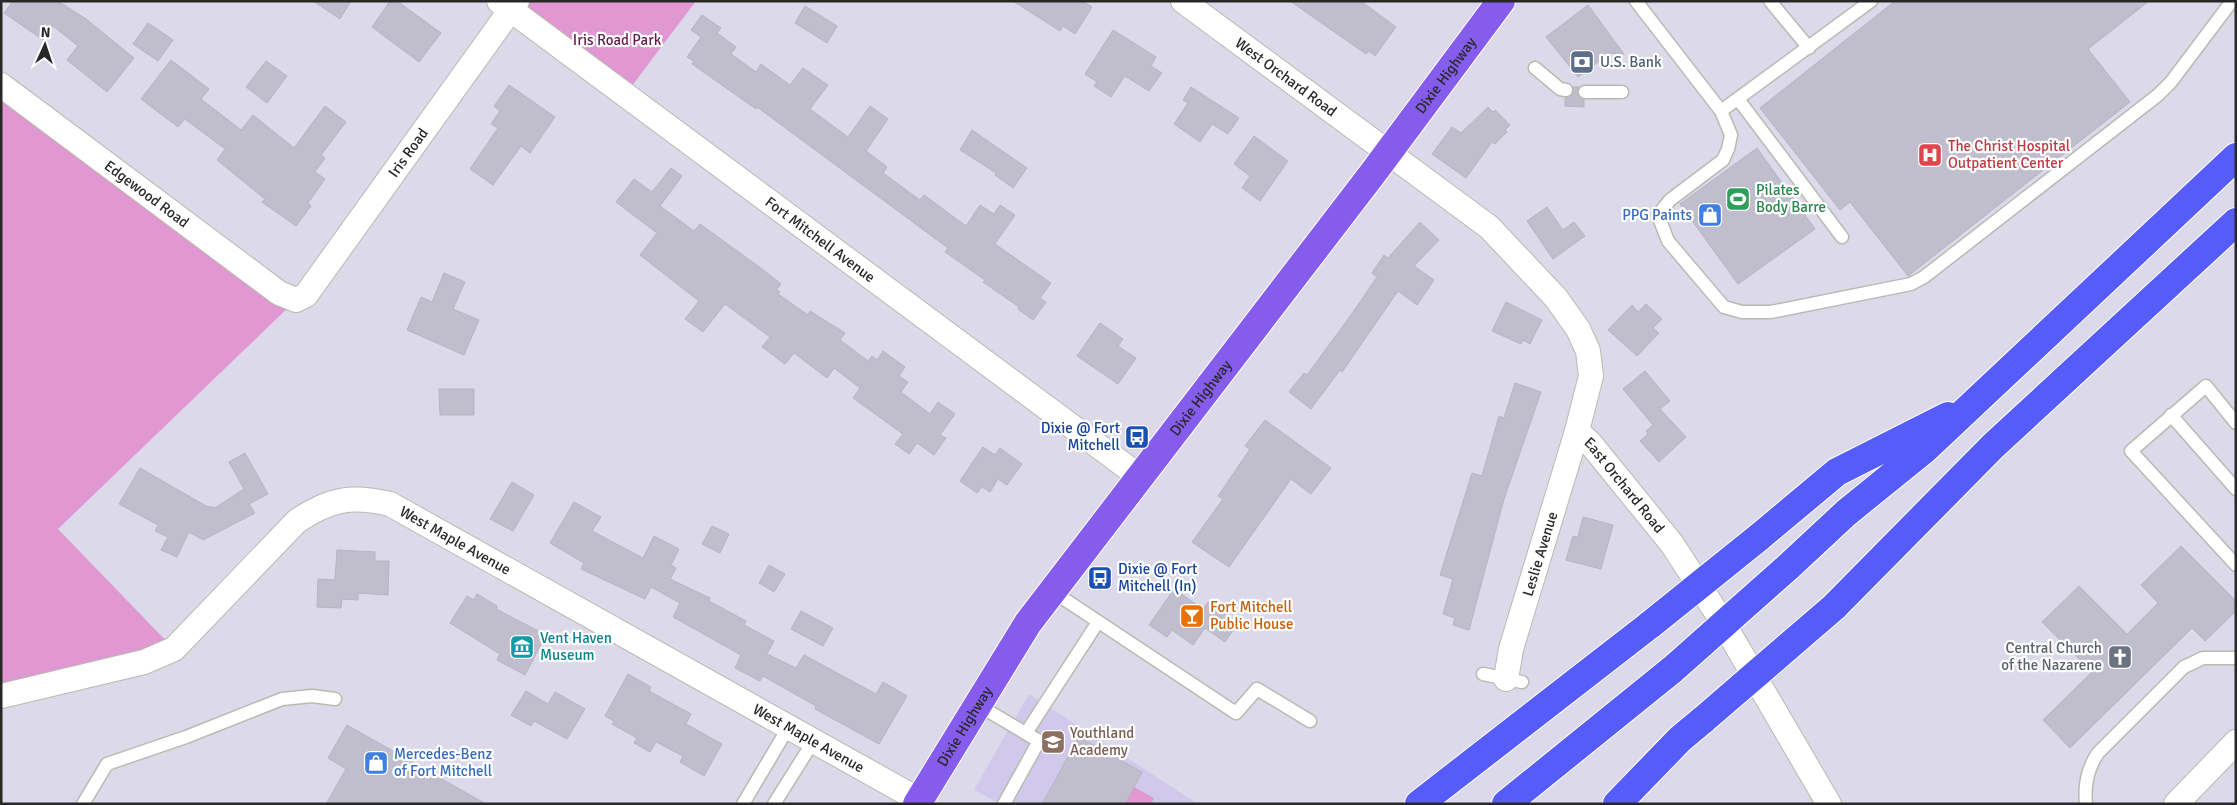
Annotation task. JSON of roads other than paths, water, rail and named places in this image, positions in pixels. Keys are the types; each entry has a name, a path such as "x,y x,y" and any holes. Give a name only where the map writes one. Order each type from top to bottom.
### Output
{"highway":[{"path":"1506,804 1673,669 1846,513 1925,449 2236,157"},
{"path":"1618,804 1680,740 1834,606 1993,446 2236,222"},
{"path":"1419,804 1651,624 1837,472 1971,404"}],"main road":[{"name":"Dixie Highway","path":"918,802 1028,623 1389,152 1500,1"}],"street":[{"name":"West Orchard Road","path":"1183,1 1389,152"},
{"name":"Iris Road","path":"296,300 306,294 509,4"},
{"name":"Fort Mitchell Avenue","path":"509,4 1140,477"},
{"name":"Edgewood Road","path":"1,85 279,293 296,300"},
{"name":"East Orchard Road","path":"1389,152 1489,227 1556,298 1578,329 1588,351 1591,376 1577,431 1590,442 1672,544 1722,621 1829,804"},
{"name":"Leslie Avenue","path":"1514,681 1511,649 1577,431"},
{"name":"West Maple Avenue","path":"1,696 144,662 174,649 296,521 316,508 331,502 365,498 390,504 918,802"},
{"path":"2176,804 2236,742"}],"lane":[{"path":"1636,1 1721,111 1731,135 1723,160 1670,200 1658,215 1668,241 1724,307 1742,312 1772,312 1911,284 1924,276 2158,95 2171,82 2232,1"},
{"path":"1770,1 1809,48"},
{"path":"1721,111 1871,1"},
{"path":"1535,68 1560,89 1566,90"},
{"path":"1585,92 1622,92"},
{"path":"1738,99 1842,237"},
{"path":"2236,423 2206,386 2131,451 2236,565"},
{"path":"2171,415 2236,489"},
{"path":"1052,591 1236,713 1257,689 1310,721"},
{"path":"1026,733 1098,622"},
{"path":"2086,804 2086,780 2090,765 2098,754 2184,667 2203,658 2236,658"},
{"path":"1482,674 1514,681"},
{"path":"83,804 107,764 186,737 282,699 312,696 335,699"},
{"path":"978,705 1039,741 1004,804"},
{"path":"743,804 788,728"},
{"path":"774,804 813,742"}],"place":[{"name":"U.S. Bank","path":"1582,62"},
{"name":"The Christ Hospital Outpatient Center","path":"1930,155"},
{"name":"Pilates Body Barre","path":"1738,199"},
{"name":"PPG Paints","path":"1710,215"},
{"name":"Dixie @ Fort Mitchell","path":"1137,437"},
{"name":"Dixie @ Fort Mitchell (In)","path":"1100,578"},
{"name":"Fort Mitchell Public House","path":"1192,616"},
{"name":"Vent Haven Museum","path":"522,647"},
{"name":"Central Church of the Nazarene","path":"2120,657"},
{"name":"Youthland Academy","path":"1053,742"},
{"name":"Mercedes-Benz of Fort Mitchell","path":"376,763"}],"park label":[{"name":"Iris Road Park","path":"617,40"}]}
